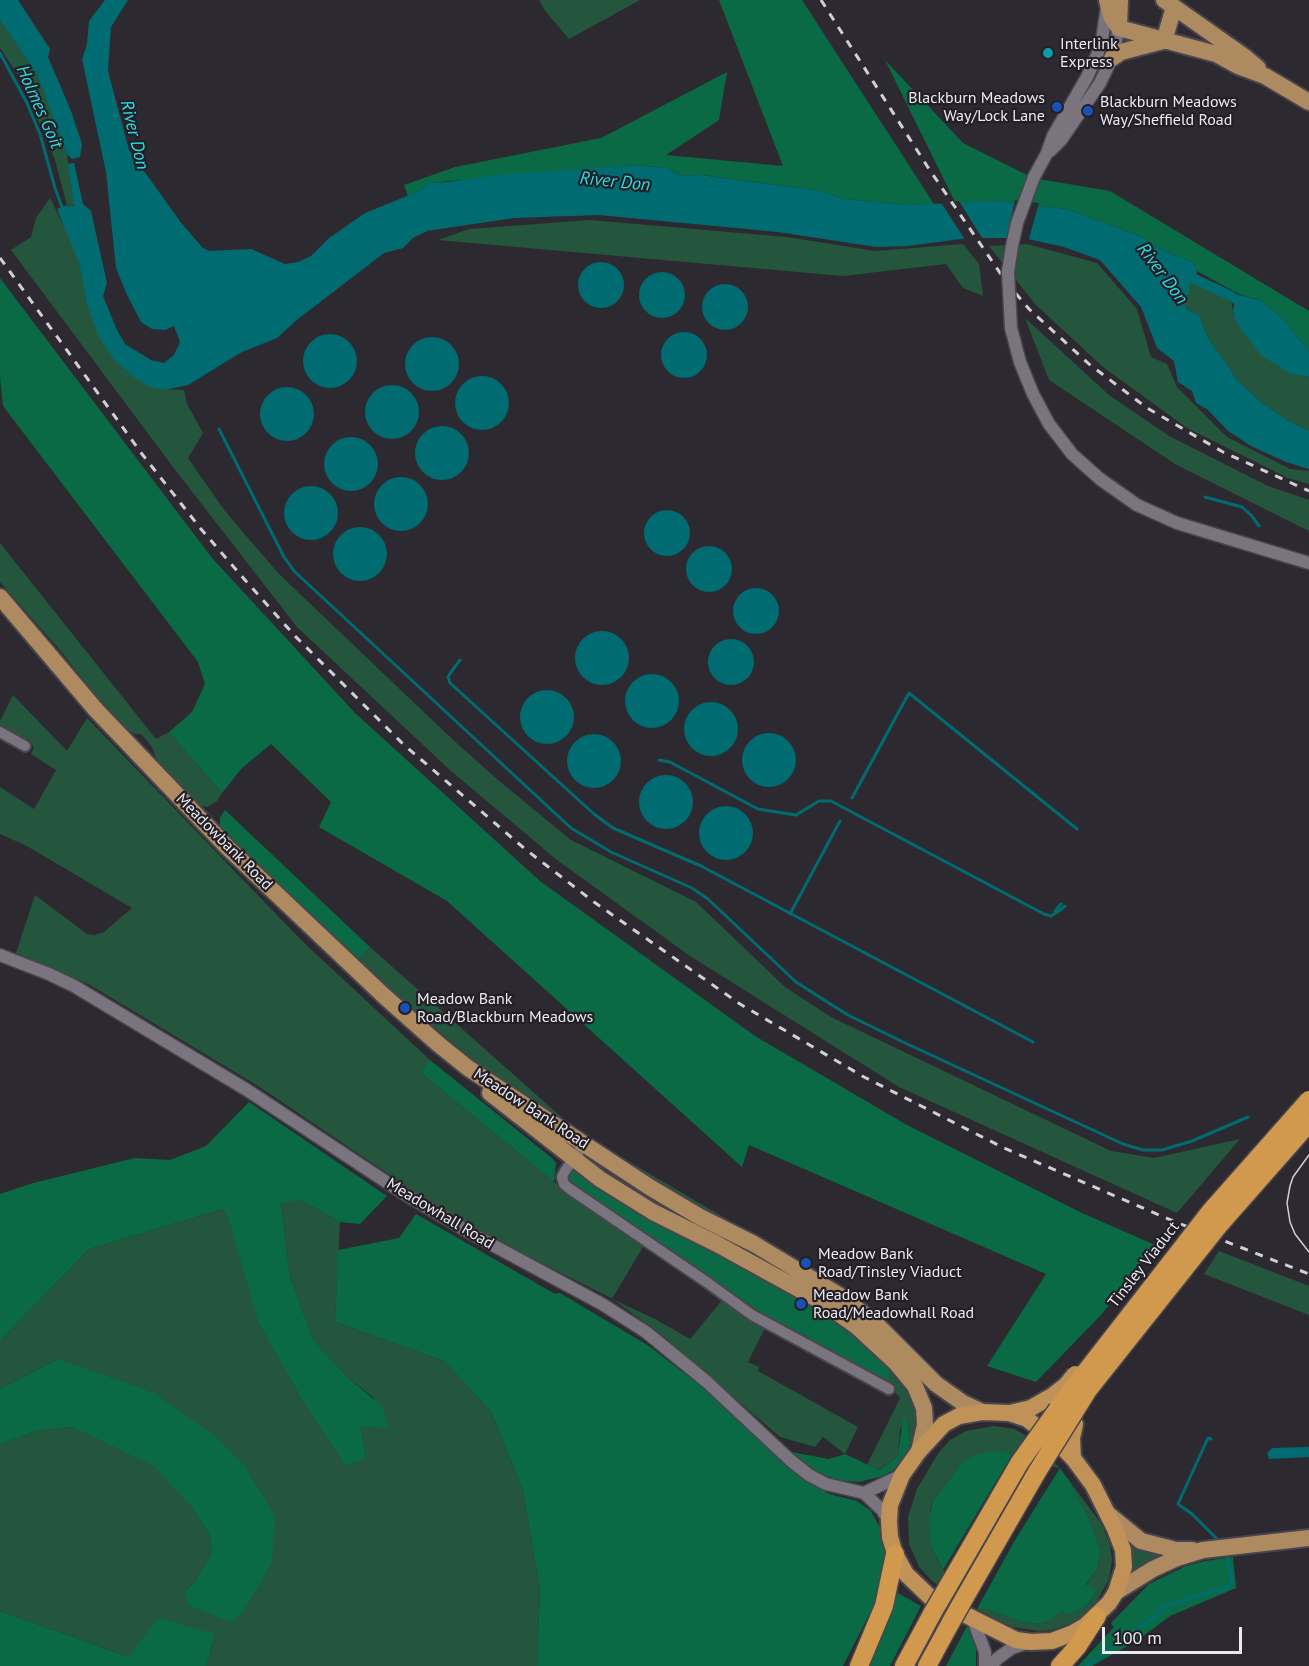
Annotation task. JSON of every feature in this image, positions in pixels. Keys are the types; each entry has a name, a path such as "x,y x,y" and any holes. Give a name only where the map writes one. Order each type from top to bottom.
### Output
{"highway":[{"name":"Tinsley Viaduct","path":"1009,1413 1020,1412 1032,1407 1066,1385 1206,1209 1309,1093"},
{"name":"Tinsley Viaduct","path":"904,1666 1020,1462 1070,1392 1210,1212 1309,1100"},
{"name":"Tinsley Viaduct","path":"927,1666 964,1597 1088,1390 1220,1224 1309,1123"},
{"path":"1073,1458 1071,1438 1075,1424 1092,1393 1223,1228 1309,1130"},
{"path":"1062,1664 1077,1647 1116,1592 1124,1567 1123,1550 1108,1514 1093,1485 1073,1458 1027,1419 1009,1413 981,1412 959,1416 944,1424 919,1451 902,1475 890,1505 890,1537 895,1554 906,1574 925,1592 973,1620 1016,1640 1052,1641 1073,1633 1097,1616"},
{"path":"859,1666 884,1606 895,1554"}],"main road":[{"path":"1112,1 1111,16 1119,28 1208,51 1238,66 1265,75"},
{"path":"1164,41 1172,2 1245,57 1265,75 1309,102"},
{"path":"1112,58 1121,52 1164,41"},
{"name":"Meadowbank Road","path":"0,597 96,710 228,848 383,995 468,1068"},
{"name":"Meadow Bank Road","path":"468,1068 680,1206 754,1244 842,1297 876,1324 932,1381 963,1403 981,1412"},
{"name":"Meadow Bank Road","path":"468,1068 493,1096 600,1179 653,1212 824,1303 856,1326 896,1363 915,1386 924,1408 925,1425 919,1451"},
{"path":"746,1260 754,1244"},
{"path":"1108,1514 1141,1541 1176,1550 1208,1549"},
{"path":"1116,1592 1153,1569 1177,1558 1208,1549 1309,1538"}],"street":[{"path":"1112,1 1097,56 1053,136 1034,177 1017,223 1008,272 1011,327 1020,362 1049,424 1072,454 1100,480 1137,505 1177,524 1309,563"},
{"path":"1047,153 1061,140 1100,82 1112,58 1119,28"},
{"path":"0,732 25,746"},
{"name":"Meadowhall Road","path":"0,955 74,986 247,1090 403,1193 484,1241 602,1304 646,1332 679,1357 809,1475 826,1484 864,1493"},
{"path":"585,1143 562,1177 564,1184 570,1190 708,1283 752,1316 889,1389"},
{"path":"889,1521 882,1510 864,1493 902,1475"},
{"path":"973,1620 985,1652 985,1666"},
{"path":"991,1666 1012,1648 1030,1642"}],"green space":[{"path":"539,0 640,0 569,39"},
{"path":"719,0 802,0 934,204 905,205 844,199 821,191 702,175 681,176 667,168 634,165 429,183 408,196 404,185 455,167 601,138 727,72 719,120 666,155 783,166"},
{"path":"0,20 37,74 63,141 74,204 72,208 67,205 55,160 20,78 0,48"},
{"path":"885,60 963,143 1033,178 1110,191 1309,311 1309,351 1283,319 1262,301 1239,294 1195,270 1194,263 1158,248 1138,235 1066,209 1000,201 956,204"},
{"path":"50,198 75,248 129,372 158,389 184,390 187,404 203,433 188,458 225,511 278,573 451,738 571,840 696,902 785,987 831,1017 1111,1151 1154,1158 1240,1139 1177,1213 899,1087 690,956 557,860 451,771 297,627 173,467 11,250 31,237 36,218"},
{"path":"590,220 787,237 875,251 963,244 979,264 983,296 963,288 946,264 843,276 438,240 469,229"},
{"path":"1027,244 1097,263 1137,309 1151,357 1167,364 1177,387 1227,437 1290,469 1309,471 1309,484 1288,478 1187,428 1103,367 1035,304 989,246"},
{"path":"0,278 212,558 355,713 540,881 755,1036 907,1125 1082,1213 1155,1245 1101,1315 1036,1382 987,1366 1046,1274 749,1145 742,1167 447,901 319,827 331,802 271,744 242,768 222,793 169,732 192,712 205,684 198,662 3,406 0,376"},
{"path":"1192,282 1231,301 1234,317 1239,327 1291,374 1309,377 1309,431 1287,420 1261,402 1238,381 1207,336 1199,315 1186,309 1183,297 1189,295 1189,286"},
{"path":"1025,318 1109,395 1169,436 1268,486 1309,500 1309,531 1175,464 1049,380"},
{"path":"0,543 156,739 169,732 222,793 217,801 207,807 199,805 161,771 152,747 141,734 128,730 0,582"},
{"path":"13,695 67,751 87,718 302,941 430,1060 420,1072 554,1182 644,1245 612,1299 439,1208 258,1086 90,985 16,953 35,895 87,934 94,935 104,932 132,908 25,845 0,834 0,787 34,809 56,770 31,754 34,748 29,740 21,739 0,726 0,721"},
{"path":"225,810 370,947 356,961 224,832 220,826 220,818"},
{"path":"370,947 577,1131 735,1224 728,1224 653,1184 488,1073 356,961"},
{"path":"430,1060 553,1159 556,1163 554,1182 420,1072"},
{"path":"249,1102 387,1196 360,1224 340,1222 301,1200 281,1203 290,1277 313,1339 345,1375 382,1406 388,1428 361,1426 366,1458 346,1465 305,1404 259,1323 229,1220 223,1209 89,1249 0,1341 0,1194 33,1183 135,1158 170,1160 206,1146"},
{"path":"571,1169 713,1252 836,1319 879,1357 890,1371 888,1385 768,1323 567,1179"},
{"path":"301,1200 340,1222 335,1322 444,1361 491,1412 523,1490 540,1588 537,1666 206,1666 215,1634 129,1657 0,1611 0,1447 3,1443 36,1431 72,1427 154,1465 193,1509 210,1536 212,1552 195,1582 185,1591 272,1562 58,1359 0,1389 0,1341 89,1249 223,1209 366,1459 361,1425 374,1398 345,1375 313,1339 290,1277 281,1202"},
{"path":"416,1214 555,1294 560,1293 649,1346 715,1397 787,1467 829,1494 857,1501 871,1511 885,1537 886,1565 877,1599 843,1666 537,1666 540,1588 523,1490 491,1412 444,1361 335,1322 338,1250 399,1238"},
{"path":"1219,1251 1309,1286 1309,1315 1204,1274"},
{"path":"613,1299 690,1339 723,1299 765,1328 748,1362 759,1367 758,1371 858,1427 845,1454 823,1437 815,1447 780,1437 658,1332"},
{"path":"58,1359 154,1393 216,1437 244,1465 275,1516 272,1562 243,1612 230,1622 188,1605 185,1591 195,1582 212,1552 210,1536 193,1509 154,1466 72,1427 36,1431 3,1443 0,1447 0,1389"},
{"path":"890,1371 912,1399 918,1424 911,1449 907,1420 900,1429 898,1456 878,1470 867,1465 900,1398 888,1385"},
{"path":"903,1417 907,1420 911,1449 901,1465 884,1476 859,1482 836,1480 816,1471 791,1452 829,1459 845,1454 879,1470 898,1456"},
{"path":"994,1426 1014,1429 1027,1436 1060,1468 1019,1458 1005,1452 960,1465 933,1501 930,1510 931,1546 941,1567 968,1604 932,1581 919,1567 909,1544 908,1517 917,1489 939,1452 950,1440 966,1431"},
{"path":"992,1451 1012,1455 943,1570 931,1546 929,1518 933,1501 960,1465 974,1455"},
{"path":"1060,1468 1071,1483 1087,1514 1101,1551 1097,1569 1086,1585 1094,1588 1094,1596 1088,1604 1077,1611 1066,1614 1061,1611 1053,1619 1042,1624 1021,1622 987,1609 977,1609 1015,1540"},
{"path":"1071,1483 1102,1525 1110,1545 1112,1560 1109,1579 1095,1605 1069,1624 1052,1630 1039,1631 1012,1627 977,1609 987,1609 1021,1622 1042,1624 1053,1619 1061,1611 1064,1613 1077,1611 1088,1604 1094,1596 1086,1586 1097,1569 1101,1551 1087,1514"},
{"path":"1125,1540 1165,1555 1129,1575"},
{"path":"1233,1557 1236,1588 1170,1616 1138,1640 1092,1666 1078,1666 1114,1627 1111,1623 1149,1584 1186,1566"},
{"path":"896,1592 921,1606 890,1666 866,1666 886,1621"},
{"path":"0,1611 129,1657 158,1618 215,1634 206,1666 0,1666"},
{"path":"967,1626 976,1642 976,1666 946,1666"}],"water":[{"path":"0,0 18,0 50,49 48,57 82,144 80,157 72,159 67,154 37,74 0,20"},
{"name":"River Don","path":"105,0 128,0 111,27 108,71 129,150 182,224 203,248 209,251 251,249 285,264 298,262 311,256 329,238 365,213 417,192 429,183 498,175 634,165 667,168 681,176 701,175 821,191 844,199 905,205 1000,201 1066,209 1138,235 1158,248 1194,263 1198,277 1189,286 1189,295 1184,297 1186,309 1199,315 1207,336 1238,381 1261,402 1287,420 1309,431 1309,469 1286,462 1251,446 1228,431 1207,409 1196,403 1192,391 1178,382 1174,361 1157,348 1141,307 1100,260 1064,247 1023,238 968,238 908,246 876,247 778,232 599,215 514,218 427,231 413,238 403,248 384,253 298,319 277,338 242,352 188,385 164,390 150,387 135,378 114,359 99,337 87,304 80,265 57,209 67,205 74,206 68,164 74,163 83,204 91,211 107,283 103,296 117,330 125,344 151,360 164,363 174,355 180,342 174,326 165,330 152,329 141,322 116,268 106,172 82,59 87,44 89,21"},
{"path":"601,262 610,263 617,269 623,276 623,294 617,301 610,307 601,308 592,307 585,301 579,294 578,285 579,276 585,269 592,263"},
{"path":"662,272 671,273 679,278 684,286 684,304 679,312 671,317 662,318 653,317 645,312 640,304 639,295 640,286 645,278 653,273"},
{"path":"725,284 734,285 742,290 747,298 747,316 742,324 734,329 725,330 716,329 708,324 703,316 702,307 703,298 708,290 716,285"},
{"path":"1236,294 1262,301 1283,319 1309,351 1309,377 1291,374 1262,356 1234,317"},
{"path":"684,332 693,333 700,339 706,346 706,364 700,371 693,377 684,378 675,377 668,371 662,364 661,355 662,346 668,339 675,333"},
{"path":"325,334 335,334 345,338 353,346 357,361 353,376 345,384 335,388 325,388 315,384 307,376 303,366 303,356 307,346 315,338"},
{"path":"427,337 437,337 447,341 455,349 459,364 455,379 447,387 437,391 427,391 417,387 409,379 405,369 405,359 409,349 417,341"},
{"path":"477,376 487,376 497,380 505,388 509,403 505,418 497,426 487,430 477,430 467,426 459,418 455,408 455,398 459,388 467,380"},
{"path":"387,385 397,385 407,389 415,397 419,412 415,427 407,435 397,439 387,439 377,435 369,427 365,417 365,407 369,397 377,389"},
{"path":"282,387 292,387 302,391 310,399 314,414 310,429 302,437 292,441 282,441 272,437 264,429 260,419 260,409 264,399 272,391"},
{"path":"437,426 447,426 457,430 465,438 469,453 465,468 457,476 447,480 437,480 427,476 419,468 415,458 415,448 419,438 427,430"},
{"path":"346,437 356,437 366,441 374,449 378,464 374,479 366,487 356,491 346,491 336,487 328,479 324,469 324,459 328,449 336,441"},
{"path":"396,477 406,477 416,481 424,489 428,504 424,519 416,527 406,531 396,531 386,527 378,519 374,509 374,499 378,489 386,481"},
{"path":"306,486 316,486 326,490 334,498 338,513 334,528 326,536 316,540 306,540 296,536 288,528 284,518 284,508 288,498 296,490"},
{"path":"667,510 676,511 683,517 689,524 689,542 683,549 676,555 667,556 658,555 651,549 645,542 644,533 645,524 651,517 658,511"},
{"path":"355,527 365,527 375,531 383,539 387,554 383,569 375,577 365,581 355,581 345,577 337,569 333,559 333,549 337,539 345,531"},
{"path":"709,546 718,547 726,552 731,560 731,578 726,586 718,591 709,592 700,591 692,586 687,578 686,569 687,560 692,552 700,547"},
{"path":"756,588 765,589 772,595 778,602 778,620 772,627 765,633 756,634 747,633 740,627 734,620 733,611 734,602 740,595 747,589"},
{"path":"597,631 607,631 617,635 625,643 629,658 625,673 617,681 607,685 597,685 587,681 579,673 575,663 575,653 579,643 587,635"},
{"path":"731,639 740,640 747,646 753,653 753,671 747,678 740,684 731,685 722,684 715,678 709,671 708,662 709,653 715,646 722,640"},
{"path":"647,674 657,674 667,678 675,686 679,701 675,716 667,724 657,728 647,728 637,724 629,716 625,706 625,696 629,686 637,678"},
{"path":"542,690 552,690 562,694 570,702 574,717 570,732 562,740 552,744 542,744 532,740 524,732 520,722 520,712 524,702 532,694"},
{"path":"706,702 716,702 726,706 734,714 738,729 734,744 726,752 716,756 706,756 696,752 688,744 684,734 684,724 688,714 696,706"},
{"path":"764,733 774,733 784,737 792,745 796,760 792,775 784,783 774,787 764,787 754,783 746,775 742,765 742,755 746,745 754,737"},
{"path":"589,734 599,734 609,738 617,746 621,761 617,776 609,784 599,788 589,788 579,784 571,776 567,766 567,756 571,746 579,738"},
{"path":"661,775 671,775 681,779 689,787 693,802 689,817 681,825 671,829 661,829 651,825 643,817 639,807 639,797 643,787 651,779"},
{"path":"721,806 731,806 741,810 749,818 753,833 749,848 741,856 731,860 721,860 711,856 703,848 699,838 699,828 703,818 711,810"},
{"path":"1309,1447 1309,1457 1269,1459 1267,1453 1272,1448"}],"pier":[{"path":"1015,200 1039,203 1028,242 1006,241"},
{"path":"940,201 959,201 984,241 966,241"}],"waterway":[{"name":"Holmes Goit","path":"0,53 27,103 40,134 62,207"},
{"name":"River Don","path":"1184,274 1231,296 1247,307"},
{"path":"219,429 284,557 294,571 571,828 611,852 692,888 708,899 796,982 848,1015 903,1042 1123,1144 1143,1150 1162,1150 1192,1141 1248,1117"},
{"path":"1205,497 1242,507 1259,526"},
{"path":"460,660 448,677 450,683 594,814 613,828 701,866 1033,1042"},
{"path":"852,798 909,693 1077,829"},
{"path":"659,760 670,762 758,809 796,815 819,801 831,801 1044,914 1051,916 1065,906"},
{"path":"790,914 840,821"},
{"path":"1055,911 1061,904"},
{"path":"1211,1439 1208,1438 1178,1504 1192,1514 1219,1541"},
{"path":"1086,1666 1152,1619 1164,1607 1230,1586 1232,1579 1226,1552"}],"tram line":[{"path":"1309,1155 1293,1177 1287,1203 1290,1222 1295,1234 1309,1252"}],"railway":[{"path":"821,0 929,169 1007,283 1029,309 1089,364 1147,408 1223,452 1309,491"},
{"path":"0,258 142,454 245,580 295,636 403,744 525,849 594,902 740,1004 864,1077 1004,1148 1173,1221 1309,1274"}],"place":[{"name":"Interlink Express","path":"1048,53"},
{"name":"Blackburn Meadows Way/Lock Lane","path":"1057,107"},
{"name":"Blackburn Meadows Way/Sheffield Road","path":"1088,111"},
{"name":"Meadow Bank Road/Blackburn Meadows","path":"405,1008"},
{"name":"Meadow Bank Road/Tinsley Viaduct","path":"806,1263"},
{"name":"Meadow Bank Road/Meadowhall Road","path":"801,1304"}]}
